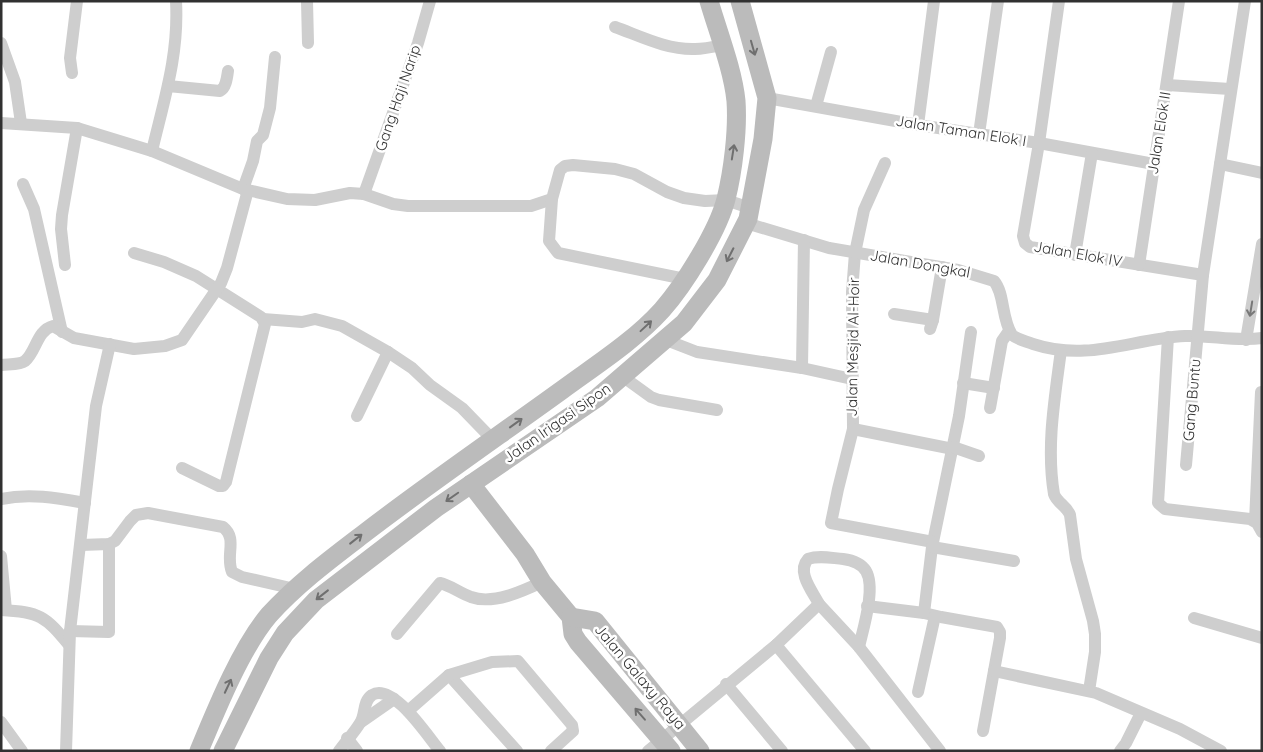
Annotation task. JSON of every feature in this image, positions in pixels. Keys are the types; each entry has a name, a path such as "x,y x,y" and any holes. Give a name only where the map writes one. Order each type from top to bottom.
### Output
{"street":[{"path":"72,73 70,58 77,1"},
{"path":"152,151 173,67 177,20 176,1"},
{"path":"307,1 308,43"},
{"name":"Gang Haji Narip","path":"364,194 418,43 430,1"},
{"name":"Jalan Irigasi Sipon","path":"199,751 234,673 254,636 268,617 302,581 397,508 583,377 645,328 664,308 685,279 715,230 727,201 735,141 736,101 710,1"},
{"name":"Jalan Irigasi Sipon","path":"223,751 269,658 297,619 316,600 471,484 622,376 684,323 717,280 748,213 763,139 767,98 740,1"},
{"path":"918,124 934,1"},
{"path":"979,134 998,1"},
{"path":"1039,143 1059,1"},
{"name":"Jalan Elok II","path":"1139,265 1179,1"},
{"path":"1198,336 1203,275 1245,1"},
{"path":"615,27 667,46 695,49 722,45"},
{"path":"1,43 15,82 22,123"},
{"path":"816,106 831,52"},
{"path":"1,365 19,363 26,360 49,327 55,327 74,338 143,349 166,346 182,340 217,290 227,268 257,141 263,135 270,108 275,57"},
{"path":"168,86 220,91 223,90 228,71"},
{"path":"1167,85 1230,89"},
{"name":"Jalan Taman Elok I","path":"767,98 1154,164"},
{"path":"1,123 77,128 152,151 245,189 288,199 304,200 350,193 364,194 393,204 408,206 531,206 552,199 549,241 558,254 685,279"},
{"path":"65,265 61,229 62,215 77,128"},
{"name":"Jalan Elok IV","path":"1039,143 1023,236 1024,242 1030,247 1203,275"},
{"path":"1075,255 1092,153"},
{"name":"Jalan Mesjid Al-Hoir","path":"885,163 864,210 855,252 852,292 852,429 953,448 979,456"},
{"path":"1220,164 1262,173"},
{"name":"Jalan Dongkal","path":"552,199 560,170 565,166 615,168 634,174 667,192 684,198 705,201 727,201 804,240 829,248 942,267 994,281 999,290 1004,318 1009,331"},
{"path":"23,184 34,209 62,332"},
{"path":"802,368 804,240"},
{"path":"1246,340 1262,244"},
{"path":"134,253 158,260 196,276 263,319 302,322 315,319 342,326 412,368 430,385 462,408 493,440"},
{"path":"894,314 932,325 942,267"},
{"path":"182,468 219,486 223,486 228,479 265,324 263,319"},
{"path":"990,408 1002,341 1009,331 1016,338 1040,346 1061,350 1090,351 1107,350 1146,340 1168,337 1198,336 1246,340 1262,338"},
{"path":"918,692 929,614 933,544 953,448 971,332"},
{"name":"Gang Buntu","path":"1186,464 1198,336"},
{"path":"1168,337 1158,503 1165,509 1250,519 1258,527"},
{"path":"666,340 697,352 802,368 852,379"},
{"path":"66,751 70,631 96,406 110,344"},
{"path":"1061,350 1054,404 1050,459 1054,494 1070,515 1076,560 1096,634 1089,691"},
{"path":"357,416 388,352"},
{"path":"622,376 658,400 717,410"},
{"path":"583,377 596,396"},
{"path":"964,383 994,388"},
{"path":"1258,527 1261,392"},
{"path":"852,429 831,523 1014,560"},
{"name":"Jalan Galaxy Raya","path":"471,484 525,554 542,582 571,617 573,634 578,642 660,747"},
{"path":"1,499 31,496 85,503"},
{"path":"81,544 109,544 116,541 130,520 136,515 148,513 223,527 228,532 231,542 229,564 232,572 242,577 295,589"},
{"path":"70,631 109,632 109,544"},
{"path":"1,556 4,610 36,614 51,624 69,645"},
{"path":"859,647 870,590 868,577 862,566 852,561 826,557 808,559 804,567 805,578 820,604 859,647 940,751"},
{"path":"397,634 438,584 479,599 505,597 542,582"},
{"path":"282,604 297,619"},
{"path":"660,747 679,724 776,645 820,604"},
{"path":"867,606 929,614 996,627 1000,632 1000,638 982,731"},
{"name":"Jalan Galaxy Raya","path":"571,617 595,621 700,751"},
{"path":"1194,618 1262,638"},
{"path":"776,645 865,751"},
{"path":"408,711 449,675 492,662 512,660 520,662 572,725 572,731 551,751"},
{"path":"994,671 1089,691 1180,729 1221,751"},
{"path":"449,675 517,751"},
{"path":"726,684 782,751"},
{"path":"339,751 361,722 365,706 373,695 379,693 388,695 408,711 440,751"},
{"path":"1120,751 1141,713"},
{"path":"1,722 22,751"},
{"path":"347,738 357,751"}]}
